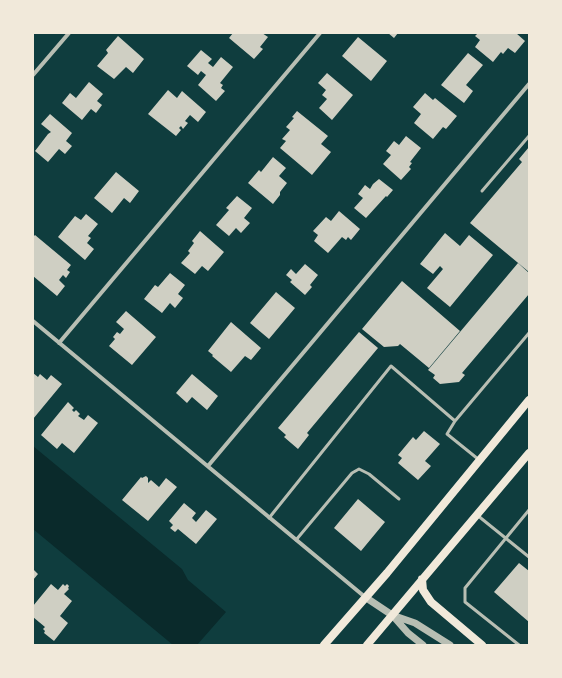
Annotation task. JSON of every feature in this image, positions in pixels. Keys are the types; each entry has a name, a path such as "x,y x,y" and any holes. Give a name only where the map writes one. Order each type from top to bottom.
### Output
{"main road":[{"path":"324,645 529,400"},
{"path":"367,645 529,453"},
{"path":"422,579 423,590 431,602 482,645"}],"street":[{"path":"33,75 69,33"},
{"path":"59,342 320,33"},
{"path":"208,466 529,84"},
{"path":"33,321 365,597 392,615 415,623 450,645"},
{"path":"392,615 408,633 423,645"}],"lane":[{"path":"482,191 529,136"},
{"path":"480,460 447,434 455,421 529,333"},
{"path":"269,518 391,366 455,421"},
{"path":"296,540 352,473 359,469 368,474 399,499"},
{"path":"519,645 465,602 465,588 529,510"},
{"path":"477,515 529,557"}],"water":[{"path":"33,446 182,569 188,580 226,612 197,645 173,645 33,529"}],"building":[{"path":"233,33 262,33 268,37 260,47 263,49 254,59 229,38"},
{"path":"388,33 398,33 394,38"},
{"path":"478,33 516,33 525,41 515,53 508,48 503,54 501,52 493,62 475,47 480,40 475,36"},
{"path":"118,36 144,59 133,73 126,67 114,79 97,66 108,53 106,50"},
{"path":"358,37 387,61 371,81 342,56"},
{"path":"201,50 212,59 208,63 213,67 221,57 233,67 220,83 223,85 221,88 225,91 216,101 198,85 206,75 201,71 198,75 187,66"},
{"path":"468,53 483,65 466,85 473,91 464,103 441,85"},
{"path":"327,73 353,95 332,120 319,108 327,99 322,95 326,90 318,83"},
{"path":"89,82 103,94 97,101 102,105 96,113 91,109 82,120 62,103 70,93 76,98"},
{"path":"168,90 177,98 182,91 206,112 198,122 190,115 185,121 188,123 183,129 181,126 179,128 181,130 176,136 148,114"},
{"path":"425,93 433,100 435,98 457,116 446,129 443,127 433,139 414,123 421,114 413,107"},
{"path":"297,111 328,136 321,144 331,152 312,175 280,148 286,141 282,139 290,130 286,127 294,118 292,117"},
{"path":"50,114 72,133 66,141 72,146 65,154 59,149 48,162 35,151 51,132 41,124"},
{"path":"406,136 421,148 410,162 412,163 409,167 411,169 401,180 383,164 391,155 386,151 394,141 399,145"},
{"path":"529,147 529,272 470,223 522,162 519,159"},
{"path":"273,157 286,168 279,176 287,183 273,204 248,183 259,170 261,172"},
{"path":"116,172 139,191 130,203 124,198 112,213 94,198"},
{"path":"379,179 393,190 366,218 354,208 363,198 358,194 365,185 370,189"},
{"path":"237,196 252,208 244,218 250,223 241,233 236,228 229,236 216,225 229,210 226,208"},
{"path":"339,211 360,229 351,240 348,237 346,240 342,237 328,253 314,241 318,235 313,231 326,217 331,221"},
{"path":"86,214 98,224 88,236 91,238 87,243 94,249 85,260 58,237 75,216 81,220"},
{"path":"200,231 224,252 208,271 202,266 195,274 181,263 190,253 188,251 194,243 192,241"},
{"path":"445,233 460,246 469,235 493,255 450,307 427,288 443,269 440,266 433,274 420,264"},
{"path":"35,235 71,265 67,270 70,272 66,278 63,275 59,280 65,286 57,296 33,276 33,237"},
{"path":"518,263 529,273 529,294 462,373 465,375 459,382 440,384 433,378 435,375 428,370"},
{"path":"305,264 318,275 310,285 312,287 305,295 290,282 292,280 286,275 291,269 296,274"},
{"path":"170,273 185,285 178,294 183,298 175,308 170,303 162,313 144,299 155,285 158,287"},
{"path":"402,281 460,331 429,368 400,344 398,346 384,347 362,329"},
{"path":"276,292 295,308 269,339 250,323"},
{"path":"126,311 156,337 132,365 109,346 115,339 113,337 117,332 120,334 124,329 116,322"},
{"path":"231,322 261,348 251,360 245,356 231,372 208,351"},
{"path":"359,332 378,348 307,433 309,435 298,449 284,437 286,435 278,428"},
{"path":"33,373 38,377 40,374 47,380 51,375 62,384 33,419"},
{"path":"192,374 218,396 207,410 192,397 187,403 176,393"},
{"path":"68,402 74,408 72,410 74,412 76,410 80,414 78,416 84,420 88,415 98,423 74,453 62,443 57,449 41,435"},
{"path":"424,431 440,444 425,461 431,466 418,480 398,463 402,458 398,455 413,437 416,440"},
{"path":"146,476 148,478 148,483 151,480 159,487 166,478 177,487 148,521 122,500 141,477"},
{"path":"358,499 385,522 361,551 334,528"},
{"path":"184,503 196,513 192,518 196,522 206,510 217,519 196,544 178,529 175,532 170,528 173,525 169,521"},
{"path":"519,563 529,571 529,622 494,592"},
{"path":"33,569 38,574 33,580"},
{"path":"51,584 58,590 63,584 65,586 67,584 69,589 64,594 72,601 60,616 68,623 54,641 44,633 45,631 43,629 45,627 33,617 33,606"}]}
